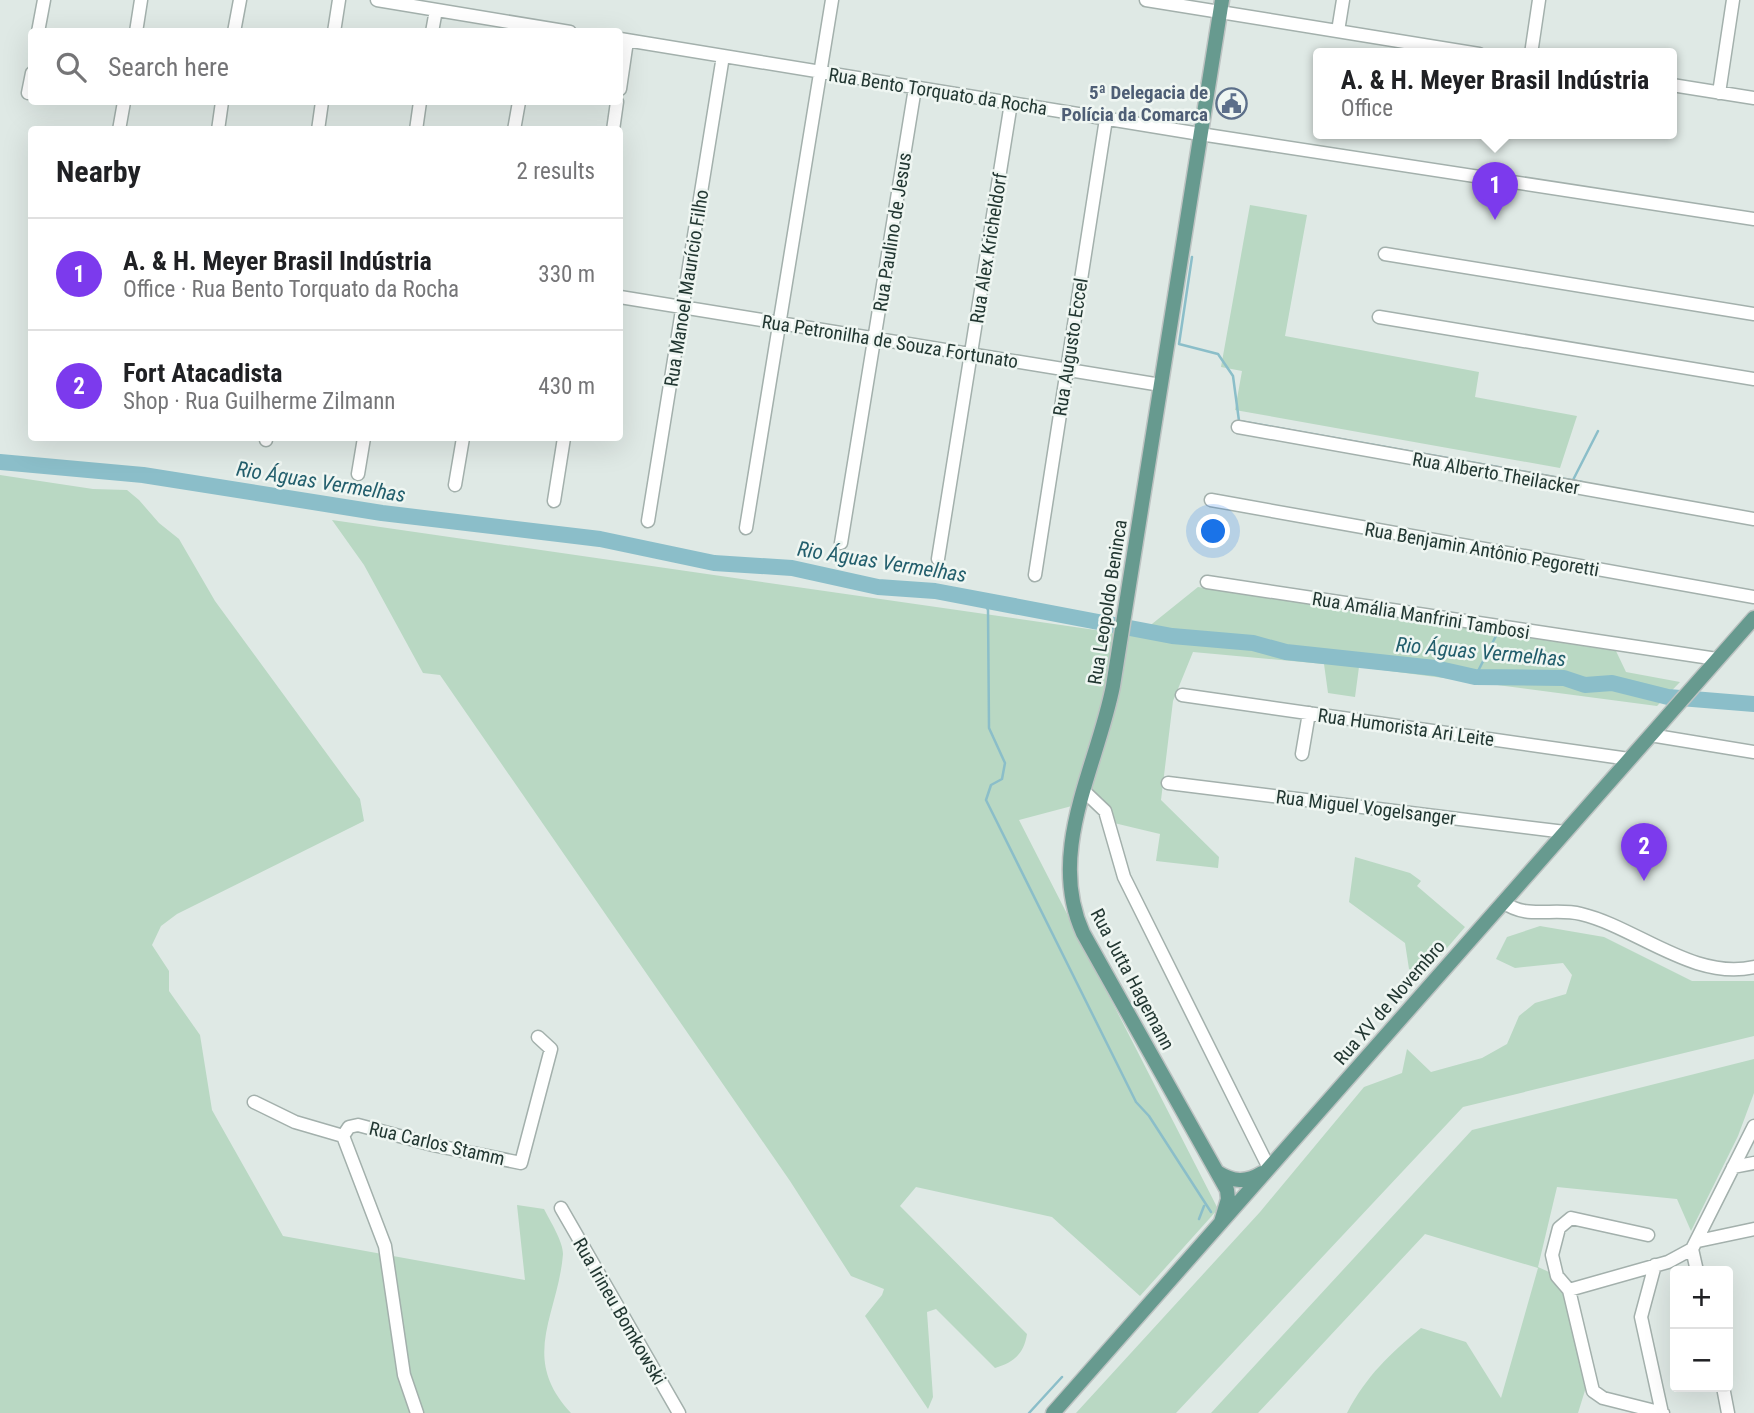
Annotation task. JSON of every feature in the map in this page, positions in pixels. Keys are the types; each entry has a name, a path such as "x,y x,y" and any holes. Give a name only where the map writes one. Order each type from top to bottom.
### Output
{"main road":[{"name":"Rua Leopoldo Beninca","path":"1085,792 1108,713 1121,639 1221,6"},
{"name":"Rua XV de Novembro","path":"1054,1413 1754,618"},
{"name":"Rua Jutta Hagemann","path":"1085,792 1072,836 1069,865 1069,890 1076,917 1216,1171 1228,1199 1221,1222"},
{"path":"1216,1171 1226,1178 1242,1180 1259,1176 1269,1168"}],"street":[{"path":"39,28 44,0"},
{"path":"137,28 141,0"},
{"path":"235,28 240,0"},
{"path":"335,28 340,0"},
{"path":"377,0 531,28"},
{"path":"746,528 832,0"},
{"path":"1146,0 1221,6 1338,31 1442,48"},
{"path":"1338,31 1343,0"},
{"path":"1532,48 1539,0"},
{"path":"1719,93 1733,0"},
{"path":"433,28 436,10"},
{"name":"Rua Bento Torquato da Rocha","path":"623,40 1200,134 1754,219"},
{"name":"Rua Manoel Maurício Filho","path":"648,521 723,56"},
{"path":"1677,86 1754,98"},
{"name":"Rua Paulino de Jesus","path":"841,543 915,88"},
{"name":"Rua Alex Kricheldorf","path":"938,559 1011,103"},
{"path":"120,126 123,105"},
{"path":"219,126 222,105"},
{"path":"319,126 322,105"},
{"path":"417,126 420,105"},
{"path":"515,126 518,105"},
{"path":"614,126 617,105"},
{"name":"Rua Augusto Eccel","path":"1035,575 1106,119"},
{"path":"1385,254 1754,314"},
{"name":"Rua Petronilha de Souza Fortunato","path":"623,297 1161,385"},
{"path":"1379,317 1754,379"},
{"name":"Rua Alberto Theilacker","path":"1238,426 1754,519"},
{"path":"358,474 364,441"},
{"path":"456,485 463,441"},
{"path":"554,501 564,441"},
{"name":"Rua Benjamin Antônio Pegoretti","path":"1211,500 1754,597"},
{"name":"Rua Amália Manfrini Tambosi","path":"1208,582 1717,659"},
{"name":"Rua Humorista Ari Leite","path":"1182,695 1629,759"},
{"path":"1303,754 1309,713"},
{"path":"1650,735 1754,752"},
{"name":"Rua Miguel Vogelsanger","path":"1168,783 1564,832"},
{"path":"1085,792 1105,811 1124,877 1269,1168"},
{"path":"1503,902 1522,913 1563,912 1590,916 1699,962 1734,969 1754,967"},
{"name":"Rua Carlos Stamm","path":"417,1413 404,1374 385,1247 343,1136 349,1127 358,1125 463,1152 521,1163 551,1049 538,1037"},
{"path":"254,1102 295,1122 343,1136"},
{"path":"1697,1266 1695,1245 1713,1202 1754,1126"},
{"path":"1733,1167 1754,1163"},
{"name":"Rua Irineu Bomkowski","path":"561,1209 679,1413"},
{"path":"1648,1236 1576,1218 1566,1220 1556,1236 1552,1255 1557,1276 1569,1290 1595,1394 1662,1413 1642,1317 1655,1265"},
{"path":"1569,1290 1678,1258 1695,1245 1754,1230"},
{"path":"1724,1392 1728,1413"}],"green space":[{"path":"1250,205 1307,215 1285,336 1479,372 1475,397 1577,416 1560,468 1235,410 1242,371 1221,367"},
{"path":"0,475 93,489 127,490 139,500 159,523 179,539 215,601 360,799 364,821 177,914 161,926 152,945 169,971 169,991 200,1035 212,1110 283,1236 525,1280 517,1205 544,1209 559,1237 563,1254 544,1354 547,1373 556,1393 571,1413 0,1413"},
{"path":"332,520 1137,636 1198,587 1616,651 1626,672 1680,682 1657,706 1359,667 1355,697 1328,693 1324,664 1193,652 1173,701 1161,800 1219,857 1218,868 1156,861 1160,834 1114,823 1102,798 1019,820 1218,1209 1140,1296 1052,1217 916,1187 900,1206 1027,1334 1017,1356 995,1368 936,1309 927,1312 933,1397 928,1409 865,1316 884,1289 851,1276 790,1181 440,675 423,673 364,565"},
{"path":"1355,857 1410,873 1421,881 1417,886 1465,927 1423,976 1409,969 1405,943 1349,902"},
{"path":"1540,926 1604,937 1692,981 1754,981 1754,1036 1463,1107 1176,1413 1076,1413 1260,1212 1364,1087 1402,1073 1407,1049 1431,1072 1482,1058 1507,1044 1519,1016 1535,1003 1566,994 1572,975 1563,963 1515,968 1496,959 1507,937"},
{"path":"1754,1059 1754,1093 1738,1136 1691,1231 1677,1199 1557,1187 1538,1267 1549,1272 1567,1297 1587,1384 1578,1413 1347,1413 1362,1387 1380,1366 1421,1328 1466,1342 1501,1398 1538,1268 1425,1234 1258,1413 1211,1413 1472,1130"}],"waterway":[{"path":"1192,257 1179,344 1218,354 1233,376 1239,421 1582,482"},
{"path":"1573,480 1598,431"},
{"name":"Rio Águas Vermelhas","path":"0,462 143,475 382,513 600,539 714,563 792,568 878,587 935,591 1172,636 1253,643 1286,652 1435,668 1475,677 1564,678 1585,685 1612,683 1668,697 1754,704"},
{"path":"983,601 988,610 989,728 1005,763 1002,779 991,785 986,800 1136,1102 1149,1116 1211,1212"},
{"path":"1475,677 1498,632"},
{"path":"1199,1219 1204,1206"},
{"path":"1029,1413 1062,1377"}],"place":[{"name":"5ª Delegacia de Polícia da Comarca","path":"1231,103"},
{"name":"A. & H. Meyer Brasil Indústria","path":"1495,220"},
{"name":"Fort Atacadista","path":"1644,881"}]}
